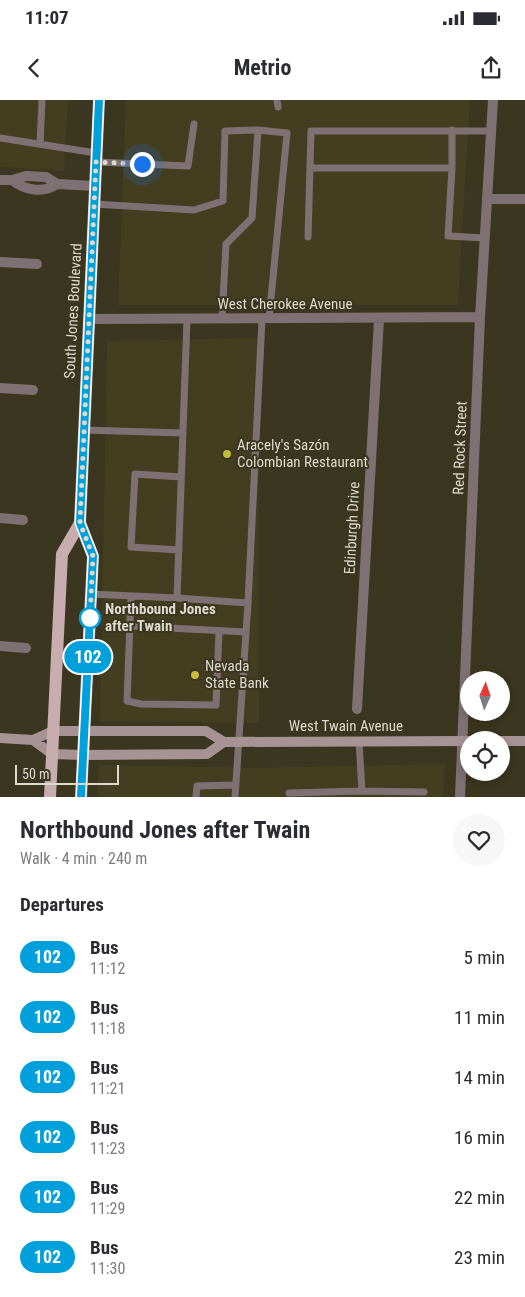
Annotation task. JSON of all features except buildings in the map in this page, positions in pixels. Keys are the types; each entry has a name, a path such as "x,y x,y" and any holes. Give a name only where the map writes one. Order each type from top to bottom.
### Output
{"main road":[{"name":"South Jones Boulevard","path":"81,797 93,556 80,523 99,100"},
{"name":"South Jones Boulevard","path":"50,797 62,554 80,523"}],"street":[{"name":"Red Rock Street","path":"466,731 480,317 489,199 493,100"},
{"path":"0,180 12,180 21,188 49,190 57,184 95,186"},
{"path":"489,199 525,199"},
{"path":"0,262 37,264"},
{"name":"West Cherokee Avenue","path":"89,320 480,317"},
{"name":"Edinburgh Drive","path":"357,709 379,318"},
{"path":"0,388 32,390"},
{"path":"0,518 23,520"},
{"path":"0,646 26,648"},
{"name":"West Twain Avenue","path":"0,738 33,740 53,732 206,730 224,742 460,741"},
{"path":"33,740 52,754"},
{"path":"510,741 525,741"},
{"name":"West Twain Avenue","path":"52,754 206,754 224,742"},
{"name":"Red Rock Street","path":"460,797 462,781"}],"lane":[{"path":"40,144 42,100"},
{"path":"0,138 40,144 96,157 188,166 194,124"},
{"path":"222,319 226,244 252,218 258,130"},
{"path":"94,204 194,210 223,201 225,131 258,130 287,133 266,319 235,797"},
{"path":"452,130 448,236 486,238"},
{"path":"308,237 312,131 492,131"},
{"path":"310,168 452,168"},
{"path":"177,598 187,319"},
{"path":"84,430 183,433"},
{"path":"178,550 131,547 135,474 181,477"},
{"path":"91,594 248,603"},
{"path":"131,596 127,701 141,704 216,705 219,631"},
{"path":"130,626 246,632"},
{"path":"359,741 362,791"},
{"path":"196,797 197,786 236,785"},
{"path":"289,793 424,792"}],"shaded area":[{"path":"0,100 68,100 64,171 0,167"},
{"path":"126,100 470,100 458,305 118,305"},
{"path":"258,338 259,723 100,721 107,341"},
{"path":"445,764 443,797 97,797 99,765 257,768"}],"bus line":[{"name":"102","path":"81,797 93,556 80,523 99,100"}],"place":[{"name":"Aracely's Sazón Colombian Restaurant","path":"227,454"},
{"name":"Northbound Jones after Twain","path":"90,618"},
{"name":"Nevada State Bank","path":"195,675"}],"route":[{"path":"90,618 93,556 80,523 96,162 142,164"}]}
